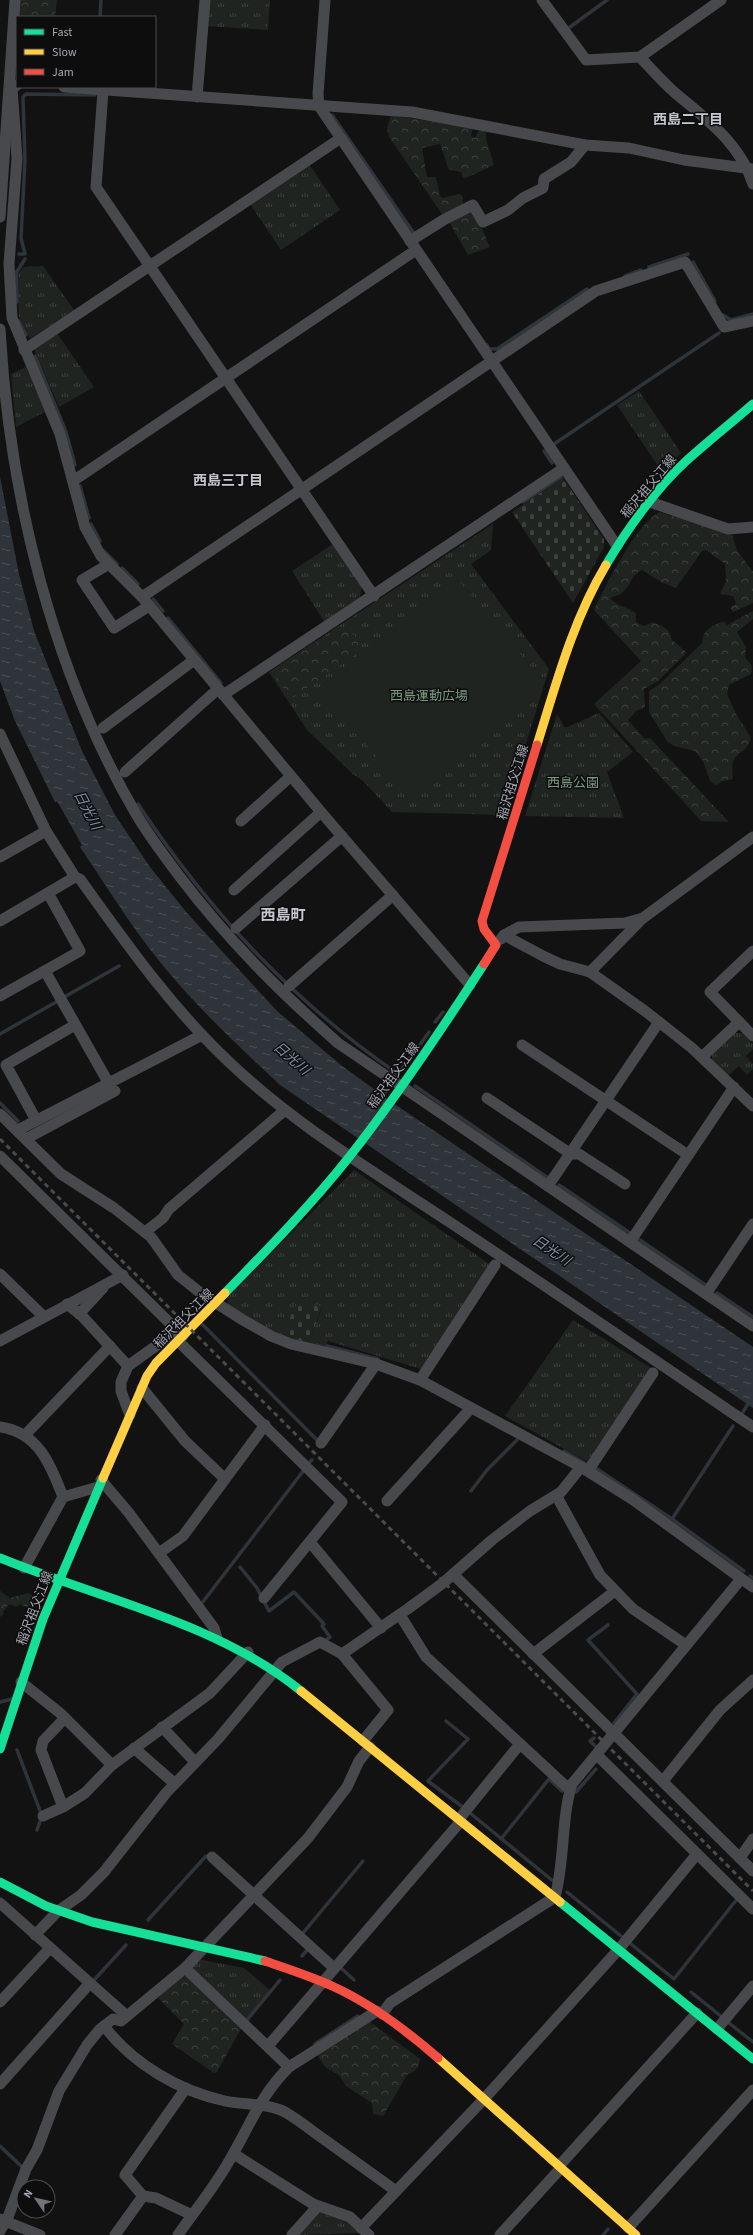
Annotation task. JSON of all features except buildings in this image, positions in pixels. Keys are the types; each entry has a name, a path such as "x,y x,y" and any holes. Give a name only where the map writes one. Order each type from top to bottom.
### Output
{"street":[{"path":"0,217 15,0"},
{"path":"197,97 205,0"},
{"path":"324,0 318,94 319,106 617,546"},
{"path":"542,0 586,60 640,57 722,0"},
{"path":"640,57 672,90 727,137 750,168 753,184"},
{"path":"16,86 12,88 17,158 9,264 12,318 60,434 85,527 101,556 146,601 321,812 470,985"},
{"path":"74,88 412,112 585,145 629,148 684,160 750,168"},
{"path":"103,91 96,187 374,596"},
{"path":"24,350 341,138"},
{"path":"73,481 226,378 413,245 445,219 474,205 483,222 508,210 523,198 543,188 544,179 571,162 585,145"},
{"path":"109,564 82,580 114,628 146,601 301,489 596,291 685,262 724,327 753,322"},
{"path":"0,329 3,387 20,486 43,594 70,674 108,761 136,814 157,846 202,905 242,952 288,999 338,1043 400,1087 753,1326"},
{"name":"稲沢祖父江線","path":"0,1749 34,1641 58,1581 147,1376 156,1363 180,1336 216,1303 303,1212 351,1155 441,1030 496,945 484,929 482,921 563,662 594,585 617,546 650,502 683,464 753,404"},
{"path":"125,772 221,692 374,596 564,468"},
{"path":"650,502 728,529 753,527"},
{"path":"103,728 194,660"},
{"path":"0,734 46,831 75,877 80,879 142,966 202,1035 232,1065 285,1110 753,1427"},
{"path":"241,822 291,776"},
{"path":"234,890 321,812"},
{"path":"0,858 46,831"},
{"path":"236,928 342,836"},
{"path":"590,972 643,918 753,837"},
{"path":"0,921 75,877"},
{"path":"0,996 80,951 48,893"},
{"path":"289,986 393,895"},
{"path":"496,945 504,934 519,927 625,923 643,918"},
{"path":"504,934 560,964 590,972 659,1022 702,1057 753,1106"},
{"path":"753,951 710,992 753,1036"},
{"path":"45,971 108,1082"},
{"path":"548,1186 659,1022"},
{"path":"702,1057 739,1022"},
{"path":"36,1120 6,1065 75,1025"},
{"path":"18,1130 108,1082 114,1082 202,1035"},
{"path":"522,1045 688,1155"},
{"path":"630,1242 734,1087"},
{"path":"26,1139 115,1091"},
{"path":"487,1098 571,1154 579,1154 625,1184"},
{"path":"144,1232 163,1218 169,1209 285,1110"},
{"path":"0,1114 18,1130 60,1174 114,1208 151,1237 178,1275 216,1303 271,1336 291,1344 376,1364 420,1380 584,1469 632,1499 753,1587"},
{"path":"0,1156 123,1274 265,1425 342,1502 264,1598"},
{"path":"706,1294 753,1224"},
{"path":"420,1380 494,1265"},
{"path":"0,1274 43,1316"},
{"path":"0,1341 43,1316 123,1274"},
{"path":"79,1314 110,1281"},
{"path":"67,1304 79,1314 128,1366"},
{"path":"130,1415 121,1391 121,1382 128,1366 180,1336"},
{"path":"26,1434 110,1346"},
{"path":"321,1443 376,1364"},
{"path":"342,1654 400,1615 453,1574 492,1540 530,1511 556,1495 584,1469 653,1373"},
{"path":"142,1388 185,1441 225,1479"},
{"path":"387,1501 471,1408"},
{"path":"159,1552 182,1536 265,1425"},
{"path":"0,1427 26,1434 51,1466 63,1498"},
{"path":"24,1568 63,1498 100,1484 129,1513 159,1552 214,1628 217,1638"},
{"path":"556,1495 600,1575 632,1609 686,1645"},
{"path":"310,1542 381,1628"},
{"path":"0,1558 58,1581 217,1638 248,1652 276,1671 753,2058"},
{"path":"453,1574 753,1871"},
{"path":"178,2235 234,2154 258,2106 269,2088 288,2067 379,2012 390,2003 555,1898 561,1874 570,1790 572,1784 615,1734 741,1579"},
{"path":"533,1654 616,1591"},
{"path":"400,1615 426,1657 570,1790"},
{"path":"0,2230 3,2219 26,2169 37,2150 59,2091 87,2045 104,2026 113,2019 121,2021 185,1968 308,1838 347,1787 366,1744 388,1710 342,1654 320,1642 282,1662 218,1739 174,1783 104,1872 82,1895 58,1911 36,1935"},
{"path":"43,1816 63,1807 85,1793 112,1765 210,1692 248,1652"},
{"path":"663,1781 720,1710 753,1680"},
{"path":"20,1682 65,1718 112,1765"},
{"path":"63,1807 41,1750 43,1741 65,1718"},
{"path":"162,1727 195,1762"},
{"path":"268,2046 460,1820 520,1744"},
{"path":"134,1748 174,1783"},
{"path":"597,1755 753,1909"},
{"path":"740,1858 753,1839"},
{"path":"234,2154 318,2206 350,2217 365,2231 396,2191 484,2099 619,1949 696,1854"},
{"path":"212,1857 334,1968"},
{"path":"0,1882 58,1911 122,1930 258,1959 295,1971 322,1982 379,2012 419,2040 632,2232 753,2090"},
{"path":"0,1903 127,2016"},
{"path":"0,2002 50,1948"},
{"path":"185,1968 268,2046 288,2067"},
{"path":"0,2084 90,1984"},
{"path":"717,2030 753,1986"},
{"path":"500,2235 697,2013"},
{"path":"104,2026 114,2039 132,2056 158,2074 186,2088 225,2101 284,2112 396,2191"},
{"path":"186,2088 126,2175 142,2196 156,2198 192,2215"},
{"path":"115,2235 142,2196"},
{"path":"292,2235 318,2206"},
{"path":"3,2219 40,2235"}],"green space":[{"path":"17,0 57,0 55,16 16,16"},
{"path":"209,0 270,0 268,30 207,26"},
{"path":"16,18 16,76 13,71"},
{"path":"391,115 473,128 471,136 475,138 479,130 486,132 486,139 494,165 466,178 463,178 461,172 449,170 440,144 422,148 427,177 436,177 440,196 442,198 460,194 463,197 462,205 442,214 389,137 387,128"},
{"path":"309,164 340,210 281,250 250,204"},
{"path":"471,212 475,213 490,247 468,255 449,222"},
{"path":"43,266 74,310 30,339 19,316 17,274 24,267"},
{"path":"57,333 94,387 59,407 34,349"},
{"path":"26,367 45,412 16,427 11,374"},
{"path":"639,391 681,453 662,472 617,405"},
{"path":"563,478 604,539 604,547 573,603 512,512"},
{"path":"660,512 732,535 737,550 753,572 753,603 733,612 730,608 736,604 733,596 720,594 726,581 725,564 706,550 702,551 676,588 661,582 642,570 636,574 623,593 610,598 616,603 636,613 636,622 644,626 652,622 665,628 672,640 685,651 686,653 658,681 644,689 645,707 636,711 628,720 645,739 650,738 729,822 701,821 594,704 641,661 594,610 622,556 641,529 651,518"},
{"name":"西島運動広場","path":"493,524 491,550 471,564 549,669 504,815 392,812 363,781 353,774 307,730 269,672"},
{"path":"333,544 362,586 360,597 324,621 292,571"},
{"path":"456,578 543,681 409,795 322,692"},
{"path":"753,611 753,619 737,632 746,647 745,657 752,666 751,674 729,685 727,694 737,716 751,737 749,744 733,762 733,779 723,781 716,785 710,781 703,761 695,751 674,746 667,741 649,712 649,691 660,684 702,643 706,631 724,621 727,625"},
{"path":"337,629 347,630 360,640 355,655 294,697 288,696 273,674 273,671"},
{"name":"西島公園","path":"599,713 633,752 607,772 624,818 525,816 557,714 565,728"},
{"path":"735,1033 742,1033 753,1044 753,1049 746,1056 753,1064 753,1069 747,1075 739,1066 728,1076 712,1061 712,1055"},
{"path":"354,1170 491,1265 421,1369 328,1341 325,1347 309,1343 322,1307 281,1336 229,1307 227,1298"},
{"path":"298,1301 322,1306 309,1343 281,1336"},
{"path":"573,1320 653,1369 590,1463 505,1416"},
{"path":"0,1591 10,1598 28,1593 32,1595 33,1600 28,1608 20,1604 16,1607 9,1604 3,1612 4,1614 0,1617"},
{"path":"197,1959 244,1968 270,1990 245,2020 189,1968"},
{"path":"183,1976 187,1976 242,2027 217,2072 214,2073 172,2044 184,2024 158,1998"},
{"path":"369,2021 420,2059 418,2067 407,2075 383,2116 373,2114 372,2103 346,2086 339,2075 326,2068 317,2055"},
{"path":"317,2212 349,2222 361,2233 296,2235"}],"water":[{"name":"日光川","path":"0,477 19,574 34,631 82,751 115,815 150,867 187,913 277,1011 342,1066 396,1105 753,1347 753,1408 280,1085 214,1022 163,966 126,916 80,847 82,845 57,801 55,802 15,721 0,681"}],"waterway":[{"path":"100,16 101,0"},
{"path":"570,27 607,0"},
{"path":"19,254 25,254 21,238 25,160 23,97 26,94 95,95"},
{"path":"332,115 413,232"},
{"path":"649,267 688,254"},
{"path":"17,302 16,273 25,259"},
{"path":"693,262 715,301"},
{"path":"625,276 641,270"},
{"path":"487,345 489,349 497,349 587,289"},
{"path":"723,315 731,320 753,314"},
{"path":"19,321 26,335"},
{"path":"554,444 719,333"},
{"path":"35,356 66,432 75,465"},
{"path":"544,451 552,463"},
{"path":"523,502 561,477"},
{"path":"80,486 89,518"},
{"path":"91,524 100,541"},
{"path":"104,551 117,564"},
{"path":"122,568 138,584"},
{"path":"153,599 163,611"},
{"path":"168,618 221,683"},
{"path":"138,804 194,881 255,952 288,985 359,1046 398,1074 413,1054"},
{"path":"66,996 119,966"},
{"path":"0,1034 56,1002"},
{"path":"435,1022 443,1012"},
{"path":"417,1049 429,1032"},
{"path":"381,1098 390,1086"},
{"path":"415,1086 548,1178"},
{"path":"0,1103 18,1121"},
{"path":"559,1185 630,1233"},
{"path":"640,1240 707,1286"},
{"path":"717,1293 753,1317"},
{"path":"202,1324 318,1441 320,1438"},
{"path":"327,1346 378,1359"},
{"path":"743,1412 753,1396"},
{"path":"672,1519 733,1426"},
{"path":"471,1491 487,1470 517,1440"},
{"path":"564,1451 588,1465"},
{"path":"594,1467 672,1519 744,1571"},
{"path":"202,1603 304,1470"},
{"path":"240,1567 257,1588 269,1611 294,1592 324,1624 322,1626 330,1637 326,1640"},
{"path":"608,1625 588,1640 637,1694 614,1723"},
{"path":"0,1702 12,1699"},
{"path":"446,1721 468,1739 428,1781 464,1808"},
{"path":"594,1738 590,1741 596,1747"},
{"path":"17,1750 42,1816 37,1830"},
{"path":"576,1792 596,1769"},
{"path":"501,1839 549,1779 562,1791"},
{"path":"470,1813 553,1881"},
{"path":"148,1920 206,1856"},
{"path":"303,1933 363,1861"},
{"path":"567,1892 621,1936"},
{"path":"631,1944 674,1979 737,1899"},
{"path":"95,1979 126,1945"},
{"path":"302,1956 308,1949"},
{"path":"341,1968 354,1980"},
{"path":"247,2020 280,1980"},
{"path":"691,1992 722,2017"},
{"path":"315,2044 358,2016"},
{"path":"729,2023 753,2042"},
{"path":"0,2146 21,2166"},
{"path":"603,2235 608,2229"}],"railway":[{"path":"0,1139 753,1891"}],"traffic: fast":[{"path":"606,565 642,511 662,486 684,463 753,404"},
{"path":"225,1293 305,1209 350,1156 419,1062 484,964"},
{"path":"0,1749 43,1619 103,1478"},
{"path":"0,1558 195,1629 268,1667 301,1691"},
{"path":"0,1882 46,1906 92,1922 265,1961"},
{"path":"560,1902 753,2059"}],"traffic: slow":[{"path":"537,745 566,653 584,608 606,565"},
{"path":"103,1478 147,1376 156,1363 225,1293"},
{"path":"301,1691 560,1902"},
{"path":"438,2058 636,2235"}],"traffic: jam":[{"path":"484,964 496,945 484,929 482,921 537,745"},
{"path":"265,1961 324,1982 346,1993 374,2009 401,2028 438,2058"}],"district":[{"name":"西島二丁目","path":"688,119"},
{"name":"西島三丁目","path":"228,480"},
{"name":"西島町","path":"283,915"}]}
